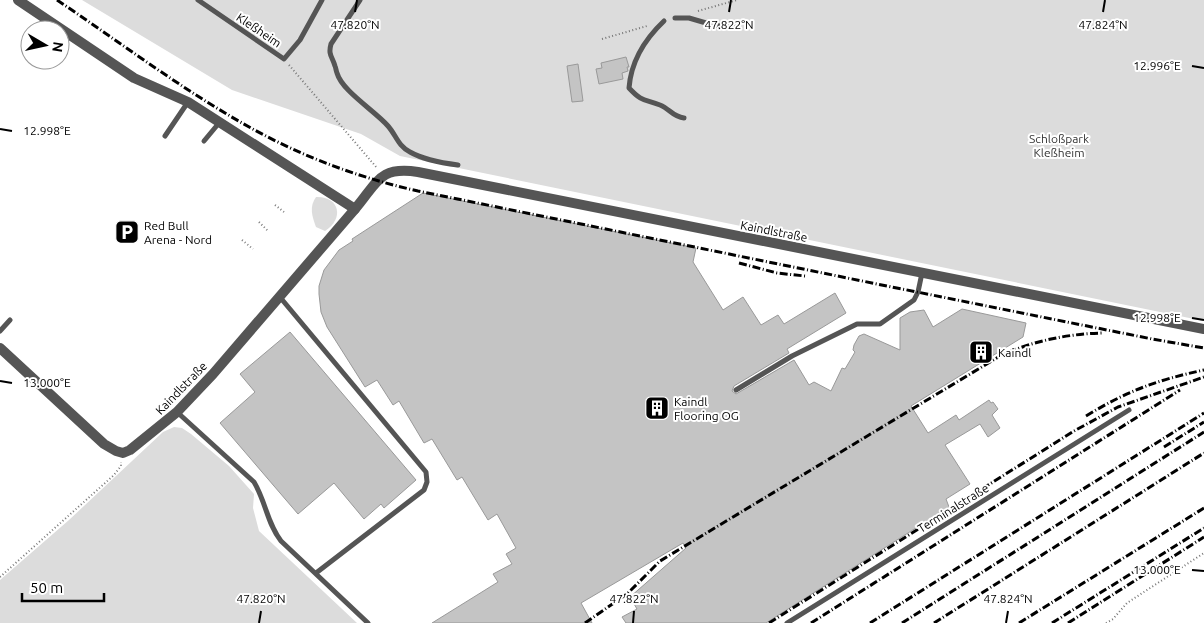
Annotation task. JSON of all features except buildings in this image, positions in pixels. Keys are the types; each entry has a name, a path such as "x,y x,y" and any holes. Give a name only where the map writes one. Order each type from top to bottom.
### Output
{"street":[{"path":"18,0 144,84 188,102 355,209"},
{"name":"Kaindlstraße","path":"122,452 137,446 177,412 213,374 383,175 401,169 1204,330"},
{"path":"0,348 104,444 110,449 122,452"}],"lane":[{"name":"Kleßheim","path":"198,0 284,59"},
{"path":"284,59 300,40 322,0"},
{"path":"360,0 331,44 329,52 337,75 354,95 390,128 399,144 410,152 435,161 458,165"},
{"path":"675,18 689,18 713,25 737,27"},
{"path":"664,21 649,36 641,49 630,75 629,88 639,98 661,105 677,117 684,118"},
{"path":"165,136 188,102"},
{"path":"204,141 219,123"},
{"path":"736,390 792,356 857,324 880,324 914,300 918,292 922,272"},
{"path":"279,296 426,472 428,482 424,490 316,573"},
{"path":"0,331 10,320"},
{"name":"Terminalstraße","path":"787,623 1129,410"},
{"path":"177,412 254,482 261,494 272,530 281,541 368,623"}],"path":[{"path":"284,59 383,175"},
{"path":"276,205 284,212"},
{"path":"258,222 268,231"},
{"path":"242,240 253,249"},
{"path":"0,578 114,475 121,466 122,452"},
{"path":"1106,623 1113,619 1127,603 1204,553"}],"green space":[{"name":"Schloßpark Kleßheim","path":"82,0 1204,0 1204,321 400,156 361,134 232,90"},
{"path":"316,197 330,200 337,209 335,220 325,231 316,227 313,219 312,208"},
{"path":"174,427 182,428 191,434 229,466 254,494 253,508 259,531 357,623 0,623 0,580 69,520 163,432"}],"railway":[{"path":"57,0 177,83 226,114 271,139 311,157 375,180 418,191 1204,348"},
{"path":"739,263 777,273 805,276"},
{"path":"585,623 627,594 660,561 1000,356 1050,339 1102,333"},
{"path":"1086,416 1143,387 1204,370"},
{"path":"769,623 1074,431 1118,407 1204,377"},
{"path":"811,623 1180,390"},
{"path":"870,623 1204,413"},
{"path":"1164,447 1204,422"},
{"path":"902,623 1204,432"},
{"path":"934,623 1204,453"},
{"path":"1019,623 1204,508"},
{"path":"1052,623 1204,528"},
{"path":"1068,623 1204,537"}],"place":[{"name":"Red Bull Arena - Nord","path":"127,232"},
{"name":"Kaindl","path":"981,352"},
{"name":"Kaindl Flooring OG","path":"657,408"}]}
